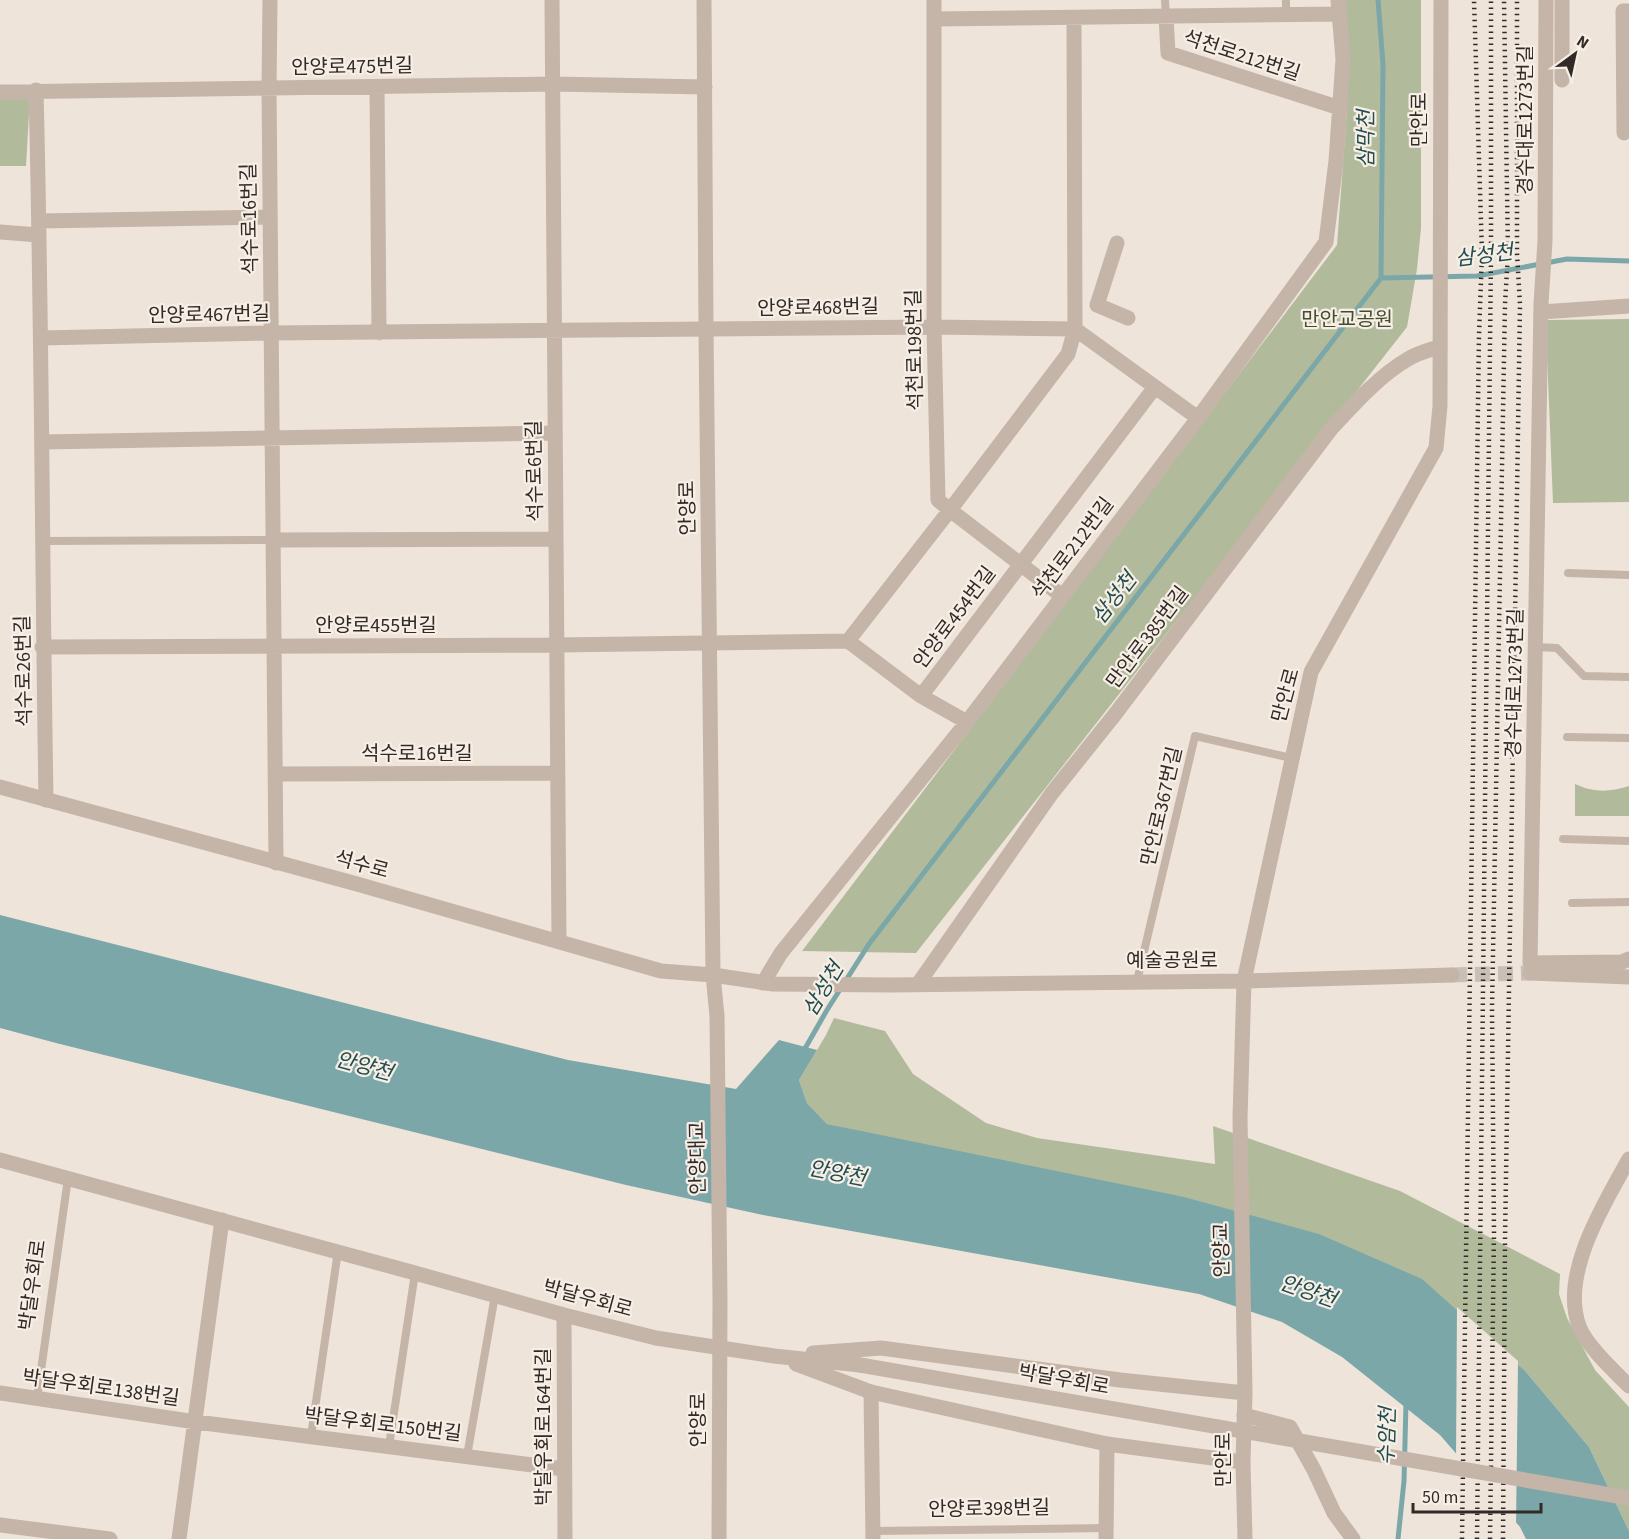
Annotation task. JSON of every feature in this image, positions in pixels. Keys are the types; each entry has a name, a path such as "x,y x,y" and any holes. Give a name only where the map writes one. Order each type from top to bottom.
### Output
{"street":[{"name":"석수로16번길","path":"270,0 268,88 276,863"},
{"name":"석수로6번길","path":"552,0 559,941"},
{"name":"안양로","path":"704,0 713,975 717,1016"},
{"name":"석천로198번길","path":"934,0 934,327 938,500 950,510"},
{"name":"만안로","path":"1240,1118 1244,981 1311,672 1436,448 1440,406 1441,0"},
{"name":"경수대로1273번길","path":"1546,0 1545,241 1541,308 1530,963 1622,962 1629,959"},
{"path":"1562,0 1562,80"},
{"path":"935,19 1074,18 1166,8 1339,7"},
{"name":"석천로212번길","path":"768,983 781,953 967,722 1198,418 1326,242 1332,210 1343,59 1339,7"},
{"name":"석천로212번길","path":"1166,8 1168,53 1340,108"},
{"path":"1624,133 1623,10 1629,11"},
{"path":"710,642 848,641 1068,354 1075,329 1074,18"},
{"name":"안양로475번길","path":"0,92 553,84 705,87"},
{"path":"377,87 379,333"},
{"name":"석수로26번길","path":"36,90 44,541 42,647 46,800"},
{"path":"0,232 39,228 270,217"},
{"path":"1118,243 1097,304 1128,318"},
{"path":"1541,308 1629,306"},
{"name":"안양로468번길","path":"706,329 934,327 1075,329"},
{"name":"안양로467번길","path":"41,338 271,333 706,329"},
{"path":"1075,329 1198,418"},
{"name":"만안로385번길","path":"918,984 1052,794 1331,429 1359,400 1400,364 1415,355 1439,347"},
{"path":"1020,564 1155,387"},
{"path":"42,442 554,433"},
{"path":"950,510 1062,596"},
{"path":"273,540 556,539"},
{"name":"안양로454번길","path":"921,696 1020,564"},
{"name":"안양로454번길","path":"848,641 921,696 967,722"},
{"name":"안양로455번길","path":"42,647 556,645 710,642"},
{"name":"석수로16번길","path":"276,774 558,773"},
{"name":"석수로","path":"0,787 661,971 713,975"},
{"path":"1530,973 1629,977"},
{"path":"713,975 768,983"},
{"name":"예술공원로","path":"768,983 892,985 1244,981 1452,975"},
{"name":"안양대교","path":"717,1016 720,1301"},
{"name":"안양교","path":"1240,1118 1245,1387"},
{"path":"1629,1159 1608,1197 1578,1264 1573,1296 1580,1327 1601,1357 1629,1386"},
{"name":"박달우회로","path":"0,1160 415,1272 564,1315 656,1338 774,1356 860,1365 1629,1498"},
{"path":"179,1539 222,1220"},
{"name":"안양로","path":"719,1539 720,1301"},
{"name":"박달우회로164번길","path":"564,1315 565,1539"},
{"path":"774,1356 881,1348 1120,1380 1245,1387"},
{"path":"774,1356 871,1392 1107,1444 1243,1462"},
{"name":"만안로","path":"1245,1387 1243,1462 1245,1539"},
{"path":"871,1392 873,1535"},
{"name":"박달우회로138번길","path":"0,1394 196,1422"},
{"path":"1244,1415 1290,1427 1334,1513 1353,1539"},
{"name":"박달우회로150번길","path":"196,1422 564,1469"},
{"name":"안양로398번길","path":"1106,1534 1107,1444"},
{"path":"0,1525 110,1539"}],"lane":[{"path":"44,541 273,540"},
{"path":"1568,573 1629,575"},
{"path":"1536,647 1557,648 1584,676 1629,677"},
{"name":"만안로367번길","path":"1137,981 1195,736 1291,758"},
{"path":"1567,737 1629,738"},
{"path":"1563,839 1629,841"},
{"path":"1572,903 1629,902"},
{"name":"박달우회로","path":"37,1399 68,1178"},
{"path":"311,1436 338,1251"},
{"path":"389,1446 415,1272"},
{"path":"467,1456 495,1294"},
{"name":"안양로398번길","path":"873,1535 1106,1534"}],"green space":[{"name":"만안교공원","path":"1343,0 1421,0 1421,228 1407,327 916,953 802,951 1337,245 1347,109"},
{"path":"30,96 26,166 0,166 0,97"},
{"path":"1629,319 1629,502 1553,503 1546,329 1548,320"},
{"path":"1575,784 1602,791 1629,786 1629,816 1575,816"},
{"path":"834,1018 885,1031 913,1074 986,1123 1037,1138 1215,1164 1213,1126 1400,1191 1560,1274 1559,1294 1567,1318 1595,1370 1629,1407 1629,1531 1589,1447 1526,1372 876,1135 827,1124 807,1103 799,1080"}],"water":[{"name":"안양천","path":"0,915 568,1060 736,1089 779,1040 817,1050 799,1080 807,1103 827,1124 1184,1197 1319,1234 1422,1279 1526,1372 1589,1447 1629,1531 1629,1539 1526,1539 1520,1527 1440,1435 1342,1357 1282,1322 1199,1294 763,1215 626,1185 0,1028"}],"pier":[{"path":"1457,1307 1518,1361 1516,1527 1456,1459"}],"waterway":[{"name":"삼막천","path":"1378,0 1383,64 1381,278"},
{"name":"삼성천","path":"803,1052 869,944 1381,278 1477,276 1567,259 1629,261"},
{"name":"수암천","path":"1398,1539 1404,1481 1406,1403"}],"tunnel":[{"path":"1452,975 1530,973"}],"railway":[{"path":"1462,1539 1482,254 1474,0"},
{"path":"1477,1539 1491,254 1491,0"},
{"path":"1490,1539 1494,1232 1492,1008 1505,304 1508,254 1504,0"},
{"path":"1503,1539 1505,1239 1520,305 1517,253 1517,0"}]}
